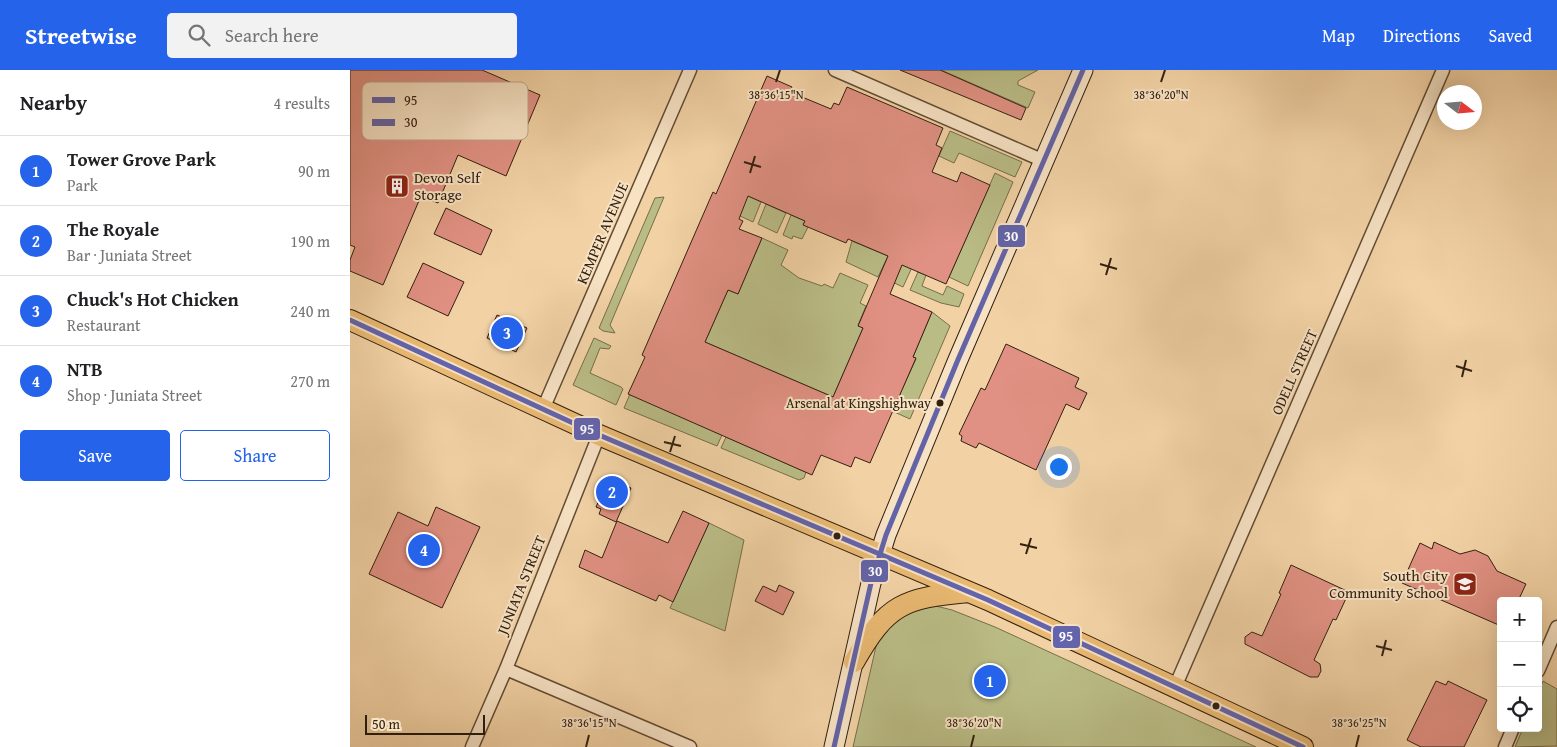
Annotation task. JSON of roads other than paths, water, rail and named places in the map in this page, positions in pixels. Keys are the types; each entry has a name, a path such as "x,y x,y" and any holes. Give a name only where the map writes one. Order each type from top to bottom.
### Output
{"main road":[{"path":"834,747 880,553 924,441 1083,70"},
{"path":"350,320 598,435 970,592 1303,747"},
{"path":"854,662 876,626 899,606 926,596 970,592"}],"street":[{"name":"KEMPER AVENUE","path":"543,409 690,70"},
{"path":"835,70 1044,161"},
{"name":"ODELL STREET","path":"1175,687 1443,70"},
{"name":"JUNIATA STREET","path":"472,747 506,668 598,435"},
{"path":"1542,662 1557,628"},
{"path":"506,668 690,747"},
{"path":"1505,747 1512,732"}],"place":[{"name":"Devon Self Storage","path":"397,186"},
{"name":"Chuck's Hot Chicken","path":"507,333"},
{"name":"Arsenal at Kingshighway","path":"940,403"},
{"name":"The Royale","path":"612,492"},
{"name":"NTB","path":"424,550"},
{"name":"South City Community School","path":"1465,584"},
{"name":"Tower Grove Park","path":"990,681"}]}
